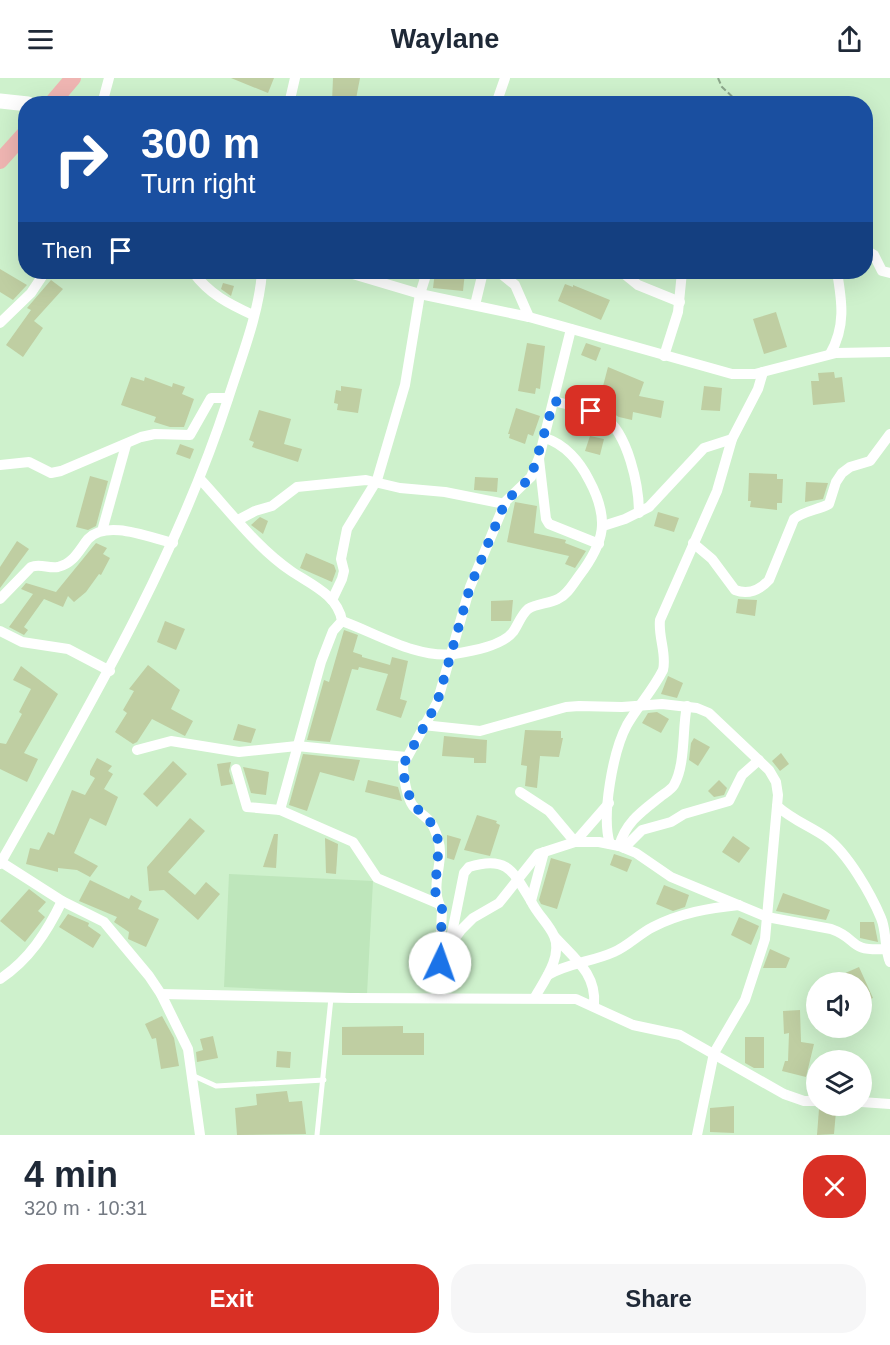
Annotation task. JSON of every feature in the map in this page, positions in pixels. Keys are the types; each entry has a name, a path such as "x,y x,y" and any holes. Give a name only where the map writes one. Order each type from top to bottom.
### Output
{"main road":[{"path":"58,96 73,78"},
{"path":"0,101 18,103"},
{"path":"0,161 18,141"}],"street":[{"path":"104,96 109,78"},
{"path":"291,96 295,78"},
{"path":"499,96 505,78"},
{"path":"873,254 882,271 890,273"},
{"path":"0,323 31,293 40,279"},
{"path":"199,279 209,291 227,303 253,315"},
{"path":"200,1135 188,1049 161,994 126,946 104,922 62,901 1,863 4,849 110,671 200,480 253,315 261,279"},
{"path":"369,279 420,294 529,317 732,374 763,372 830,354 890,352"},
{"path":"332,600 342,579 341,559 347,529 377,480 405,386 420,294 425,279"},
{"path":"475,305 481,279"},
{"path":"508,279 515,285 529,317"},
{"path":"631,279 638,285 680,302"},
{"path":"664,356 680,302 682,279"},
{"path":"830,354 836,344 843,315 838,279"},
{"path":"438,984 442,909 435,891 439,842 428,817 412,805 403,773 406,757 437,703 453,654 470,587 505,504 531,477 539,458 571,329"},
{"path":"763,372 758,389 732,439 721,481 660,620 659,632 665,662 663,670 626,727 616,755 607,835 618,846 671,877 767,917 831,929 840,933 857,948 864,950 885,949"},
{"path":"0,465 29,462 51,473 126,445 141,437 155,434 190,435 211,398 228,398"},
{"path":"554,401 604,417 618,432 639,491 639,513"},
{"path":"693,543 712,559 735,590 748,592 763,587 769,580 794,519 800,514 809,513 829,504 836,482 842,473 850,467 870,461 890,434"},
{"path":"200,480 267,554 332,600 342,621 402,646 453,654 496,643 511,635 529,608 558,599 567,592 590,561 599,544 603,526 601,504 585,472 563,446 544,438"},
{"path":"603,526 649,507 704,448 732,439"},
{"path":"102,531 126,445"},
{"path":"539,458 546,519 549,524 599,544"},
{"path":"238,520 255,511 272,506 297,487 377,480 400,488 446,492 505,504"},
{"path":"0,599 31,567 58,567 69,562 79,554 87,540 102,531 114,530 172,543"},
{"path":"280,810 325,651 333,630 342,621"},
{"path":"0,631 22,642 68,649 110,671"},
{"path":"423,725 480,731 566,707 687,706 709,713 759,760 776,782 777,806 765,939 745,1000 714,1053 697,1135"},
{"path":"618,846 627,825 634,816 671,789 676,782 685,741 684,719 687,706"},
{"path":"137,750 171,741 239,752 297,746 406,757"},
{"path":"450,945 473,918 499,903 533,860 544,852 575,842 618,846 642,830 671,822 684,814 729,801 742,775 759,760"},
{"path":"236,769 247,807 280,810 353,842 377,878 439,904"},
{"path":"520,792 549,811 575,842"},
{"path":"575,842 609,803"},
{"path":"777,806 837,847 852,866 882,919 885,949 890,962"},
{"path":"531,901 544,852"},
{"path":"430,998 438,984 450,945 464,873 469,867 501,863 508,866 555,937 581,964 592,984 594,1005"},
{"path":"0,979 17,968 35,946 51,924 62,901"},
{"path":"548,975 566,966 581,964 614,952 656,926 702,908 741,905"},
{"path":"535,998 553,963 555,937"},
{"path":"161,994 331,998 576,999 594,1005 633,1025 668,1031 714,1053 784,1094 806,1101"},
{"path":"872,1103 890,1104"}],"lane":[{"path":"317,1135 331,998"},
{"path":"192,1074 201,1081 216,1086 324,1080"}],"path":[{"path":"718,78 722,87 732,96"}],"shaded area":[{"path":"229,874 373,881 367,994 224,987"}],"building":[{"path":"231,78 274,78 268,93"},
{"path":"333,78 360,78 357,96 332,96"},
{"path":"0,269 27,285 13,300 0,292"},
{"path":"434,279 464,279 463,291 433,288"},
{"path":"51,280 63,289 34,321 43,328 23,357 6,345 31,310 27,308"},
{"path":"223,283 234,286 231,296 221,289"},
{"path":"565,284 610,300 601,320 558,301"},
{"path":"776,312 787,347 764,354 753,319"},
{"path":"527,343 545,346 540,389 536,388 535,394 518,391"},
{"path":"586,343 601,348 596,361 581,355"},
{"path":"608,367 644,382 639,396 664,401 661,418 633,412 632,420 619,417 598,405"},
{"path":"834,372 835,378 842,377 845,402 813,405 811,381 819,381 818,373"},
{"path":"131,377 144,381 145,377 172,387 173,383 185,387 182,394 194,399 184,427 170,427 154,422 156,417 121,405"},
{"path":"341,386 362,389 358,413 337,410 338,404 334,403 336,390 341,391"},
{"path":"704,386 722,388 720,411 701,410"},
{"path":"516,408 540,416 533,436 528,434 525,444 509,438 510,434 508,434"},
{"path":"259,410 291,419 284,444 302,449 298,462 252,447 254,442 249,440"},
{"path":"590,436 604,439 600,455 585,451"},
{"path":"180,444 194,449 190,459 176,454"},
{"path":"749,473 777,474 777,479 783,479 782,503 777,503 777,510 750,507 751,501 748,501"},
{"path":"90,476 108,481 96,526 88,530 76,527"},
{"path":"475,477 498,478 497,492 474,490"},
{"path":"806,482 828,483 823,499 805,502"},
{"path":"515,502 537,506 534,533 566,540 565,543 586,551 575,568 565,564 569,556 507,542"},
{"path":"658,512 679,518 674,532 654,526"},
{"path":"260,517 268,521 263,534 251,525"},
{"path":"17,541 29,549 0,588 0,567"},
{"path":"96,543 107,548 103,554 110,558 101,575 99,574 86,592 74,602 68,596 63,607 44,599 24,627 28,630 24,635 9,627 33,594 21,589 26,583 56,592"},
{"path":"306,553 334,565 336,571 332,582 300,568"},
{"path":"738,599 757,600 755,616 736,613"},
{"path":"513,600 511,621 491,621 491,601"},
{"path":"165,621 185,629 176,650 157,642"},
{"path":"344,630 358,635 353,652 362,657 390,665 392,657 408,661 400,699 407,701 401,718 376,710 388,674 359,667 358,670 352,669 330,742 307,740 324,680 329,682"},
{"path":"148,665 180,690 171,709 193,721 185,736 152,719 137,742 133,744 115,732 127,713 123,710 134,691 129,689"},
{"path":"21,666 58,694 24,753 38,759 27,782 0,769 0,743 6,744 22,714 19,712 31,689 13,680"},
{"path":"668,676 683,683 677,698 661,694"},
{"path":"657,712 669,719 661,733 642,723 648,713"},
{"path":"238,724 256,729 251,743 233,740"},
{"path":"525,730 561,731 561,738 563,738 559,757 540,756 537,788 525,786 527,766 521,765"},
{"path":"444,736 487,740 486,763 474,763 474,758 442,756"},
{"path":"694,738 710,747 698,766 689,760 691,743"},
{"path":"781,753 789,764 780,771 772,761"},
{"path":"303,754 360,760 354,781 320,772 307,811 289,805"},
{"path":"97,758 112,766 108,771 113,774 104,789 118,797 106,826 90,818 74,853 98,866 90,877 77,870 58,868 58,872 26,864 30,848 39,850 48,832 54,835 72,790 85,795 95,778 90,775 90,771"},
{"path":"173,761 187,774 157,807 143,794"},
{"path":"231,762 229,771 233,784 221,786 217,764"},
{"path":"243,767 269,772 266,795 251,793"},
{"path":"368,780 398,787 402,801 365,792"},
{"path":"719,780 727,788 724,795 714,797 708,791"},
{"path":"477,815 497,821 496,823 500,825 490,856 464,850"},
{"path":"190,818 205,831 168,872 195,895 206,882 220,894 198,920 164,890 149,891 147,867"},
{"path":"274,834 278,834 276,868 263,867"},
{"path":"447,835 461,839 454,860 447,858"},
{"path":"733,836 750,848 739,863 722,852"},
{"path":"325,838 338,844 336,874 326,873"},
{"path":"614,854 632,860 627,872 610,865"},
{"path":"551,858 571,864 557,909 541,904 539,900"},
{"path":"90,880 129,899 131,895 142,901 138,909 159,919 146,947 128,939 129,932 114,922 117,917 79,901"},
{"path":"664,885 689,895 685,907 673,911 656,904"},
{"path":"29,889 46,902 38,911 45,917 25,942 0,921"},
{"path":"783,893 830,910 826,920 776,911"},
{"path":"68,914 89,923 88,926 101,935 93,948 59,927"},
{"path":"739,917 759,926 751,945 731,935"},
{"path":"860,922 874,922 878,942 860,938"},
{"path":"770,949 790,958 786,968 763,968"},
{"path":"859,967 861,972 848,972"},
{"path":"800,1010 801,1042 814,1044 813,1050 806,1050 806,1077 782,1071 785,1061 788,1061 789,1033 784,1034 783,1011"},
{"path":"162,1016 174,1038 179,1066 161,1069 156,1038 152,1039 145,1024"},
{"path":"403,1026 403,1033 424,1033 424,1055 342,1055 342,1027"},
{"path":"213,1036 218,1058 197,1062 196,1052 203,1050 200,1039"},
{"path":"745,1037 764,1037 764,1068 754,1068 745,1063"},
{"path":"277,1051 291,1052 290,1068 276,1067"},
{"path":"287,1091 289,1102 302,1101 306,1134 237,1135 235,1108 257,1105 256,1094"},
{"path":"734,1106 734,1133 710,1132 710,1108"},
{"path":"818,1116 836,1116 834,1134 817,1135"}],"route":[{"path":"440,963 442,909 435,891 439,842 428,817 412,805 403,765 437,703 453,654 470,587 502,510 506,501 531,477 539,458 554,401 591,411"}]}
